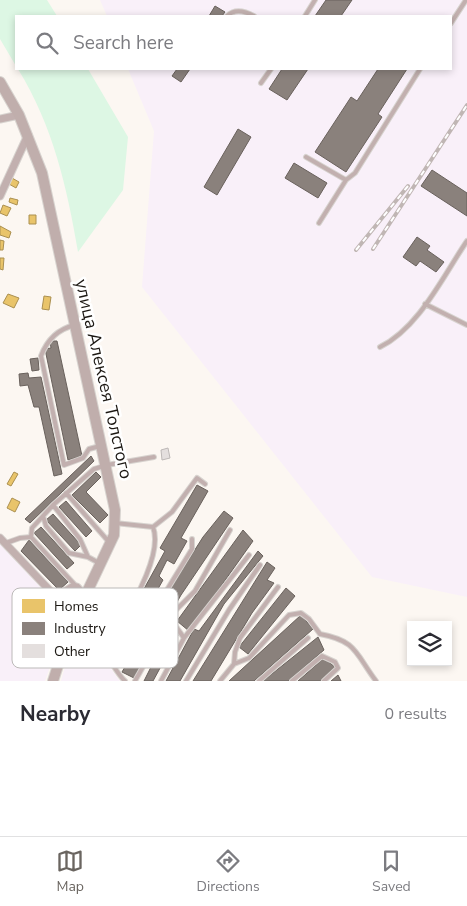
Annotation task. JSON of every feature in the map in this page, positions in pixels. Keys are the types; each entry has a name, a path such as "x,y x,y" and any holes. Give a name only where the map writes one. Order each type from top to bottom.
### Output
{"street":[{"name":"улица Алексея Толстого","path":"0,82 19,115 42,173 112,487 115,523 110,543 89,588"},
{"path":"0,119 19,115"},
{"path":"0,196 28,135"},
{"path":"3,541 47,588"},
{"path":"72,588 77,587"},
{"name":"улица Алексея Толстого","path":"53,681 57,668"}],"lane":[{"path":"306,15 315,0"},
{"path":"452,21 466,0"},
{"path":"229,15 238,10 252,15"},
{"path":"262,83 269,70"},
{"path":"319,222 346,180 355,173 419,70"},
{"path":"306,157 346,180"},
{"path":"380,347 396,339 410,326 467,241"},
{"path":"425,304 467,326"},
{"path":"76,325 67,327 46,342 41,356 64,465 83,458 89,449 103,446"},
{"path":"31,538 32,528 53,505 94,469 154,456"},
{"path":"115,523 153,527 172,512 197,478 206,484"},
{"path":"66,493 110,543"},
{"path":"53,505 80,539 88,557"},
{"path":"43,516 46,526 69,553 88,557 101,564"},
{"path":"138,588 152,561 156,537 153,527"},
{"path":"178,608 196,591 230,530"},
{"path":"3,541 31,538 77,587"},
{"path":"168,588 192,548 192,539"},
{"path":"178,649 184,638 249,555"},
{"path":"186,681 229,610 260,565"},
{"path":"234,664 235,652 240,638 278,587"},
{"path":"220,681 234,664 249,658 289,614 301,613 309,619 320,634 340,639 350,644 376,681"},
{"path":"178,629 184,638"},
{"path":"259,681 308,638"},
{"path":"292,681 322,656 335,662 338,668 324,681"},
{"path":"115,668 125,681"},
{"path":"135,681 143,668"},
{"path":"161,681 168,668"}],"shaded area":[{"path":"100,0 467,0 467,597 372,577 142,287 154,131 128,70 452,70 452,15 107,15"},
{"path":"0,544 41,588 12,588 12,668 50,668 45,681 0,681"},
{"path":"65,668 111,668 120,681 61,681"}],"green space":[{"path":"0,0 47,0 56,15 15,15 15,64 0,39"},
{"path":"19,70 89,70 128,137 123,190 78,252 69,204 57,158 41,112"}],"building: Homes":[{"path":"12,178 19,182 16,188 9,184"},
{"path":"10,198 18,200 17,205 9,202"},
{"path":"3,205 11,208 7,216 0,213"},
{"path":"29,215 36,215 36,224 29,224"},
{"path":"0,226 11,232 9,238 0,235"},
{"path":"0,240 4,241 3,250 0,250"},
{"path":"0,258 4,258 3,270 0,269"},
{"path":"8,294 19,298 14,308 3,303"},
{"path":"44,296 51,297 49,310 42,309"},
{"path":"14,472 18,474 11,486 7,484"},
{"path":"12,498 20,502 15,512 7,508"}],"building: Industry":[{"path":"326,0 352,0 342,15 316,15"},
{"path":"215,6 225,12 223,15 210,15"},
{"path":"176,70 189,70 181,82 172,76"},
{"path":"281,70 307,70 287,100 269,89"},
{"path":"377,70 406,70 378,114 382,117 346,172 315,152 351,97 357,101"},
{"path":"238,129 251,137 217,195 204,187"},
{"path":"294,163 327,183 318,198 285,178"},
{"path":"432,170 467,193 467,216 421,186"},
{"path":"417,237 430,246 427,250 444,262 436,272 420,261 416,266 403,257"},
{"path":"50,341 57,341 82,456 68,460 45,349 51,348"},
{"path":"38,358 39,370 32,371 30,359"},
{"path":"28,373 29,378 41,377 62,474 54,476 39,407 34,407 28,385 20,386 19,374"},
{"path":"91,456 94,461 30,523 25,519"},
{"path":"96,472 101,477 86,492 108,515 100,523 72,495"},
{"path":"197,485 208,491 181,538 187,541 174,564 167,560 159,576 163,580 158,588 144,588 165,551 160,548"},
{"path":"66,501 92,531 86,537 59,507"},
{"path":"224,511 233,518 178,600 178,588 171,588 203,537"},
{"path":"53,514 81,545 75,551 46,520"},
{"path":"41,527 74,563 67,569 34,533"},
{"path":"243,530 253,541 189,631 178,622"},
{"path":"29,540 68,582 61,588 57,588 21,551"},
{"path":"258,551 263,556 224,604 180,681 166,681 173,668 178,668 178,659 194,629 199,631"},
{"path":"267,562 275,568 267,580 274,583 252,613 211,681 193,681"},
{"path":"286,588 295,596 248,654 239,647"},
{"path":"301,615 313,629 254,681 229,681"},
{"path":"318,637 324,650 288,681 263,681"},
{"path":"324,658 336,668 321,681 298,681"},
{"path":"124,668 140,668 134,678 122,672"},
{"path":"150,668 160,668 153,681 144,681"},
{"path":"338,675 341,681 331,681"}],"building: Other":[{"path":"168,448 170,458 162,460 161,450"}],"railway":[{"path":"373,249 467,105"},
{"path":"356,250 408,186"}]}
